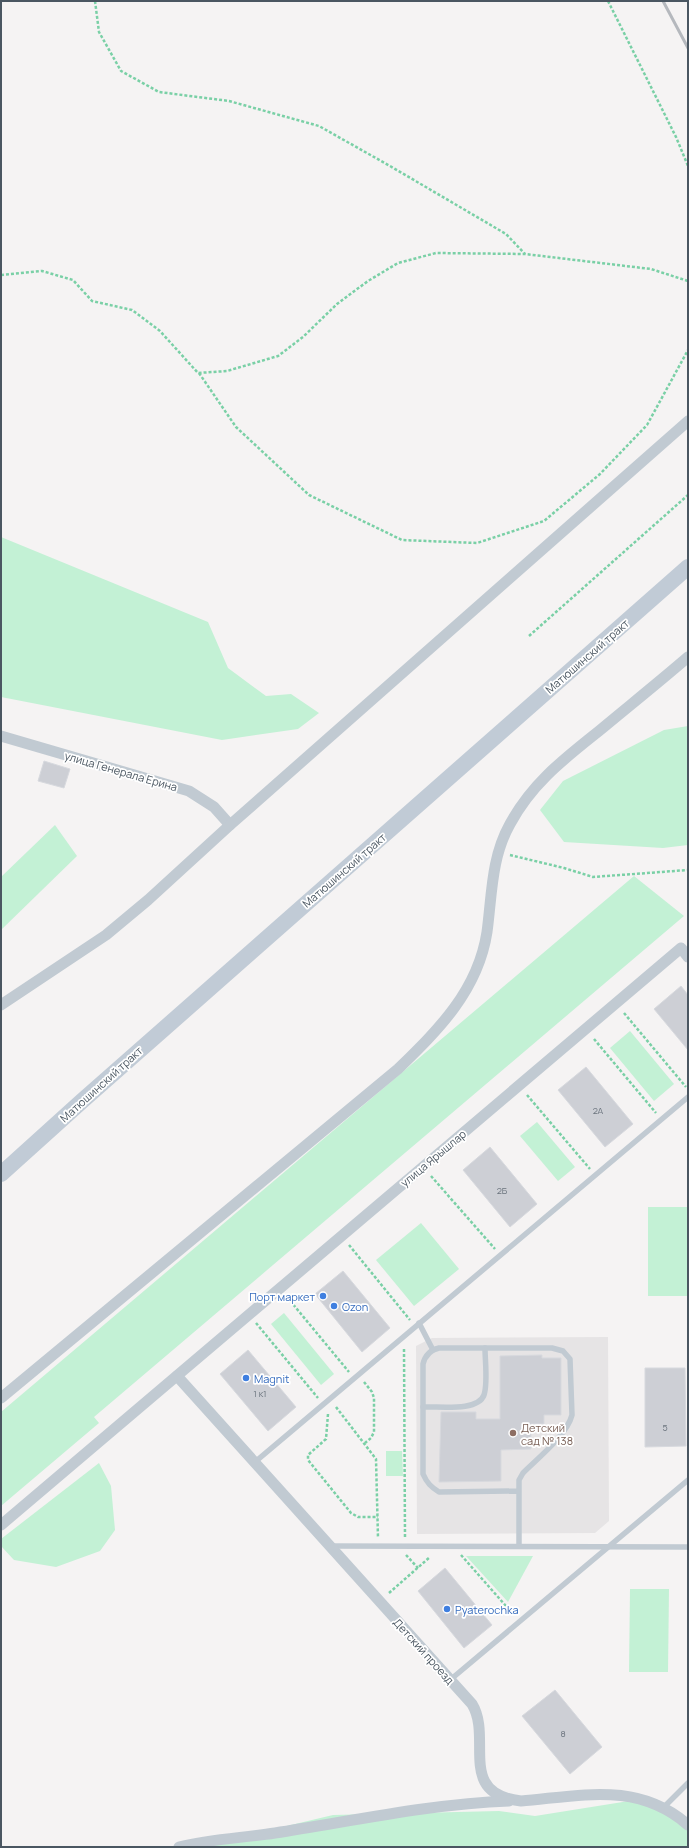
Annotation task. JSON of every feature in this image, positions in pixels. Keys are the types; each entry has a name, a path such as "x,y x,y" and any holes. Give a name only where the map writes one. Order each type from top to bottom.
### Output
{"main road":[{"name":"Матюшинский тракт","path":"1,1174 82,1100 688,567"}],"street":[{"path":"1,1005 106,935 148,900 230,825 688,421"},
{"path":"1,1398 398,1069 428,1040 447,1019 462,998 481,958 487,932 493,870 498,852 512,820 521,804 537,784 560,763 688,657"},
{"name":"улица Генерала Ерина","path":"1,736 189,791 214,807 230,825"},
{"name":"улица Ярышлар","path":"1,1525 585,1029 684,952"},
{"path":"1,1168 21,1156"},
{"name":"Детский проезд","path":"177,1376 472,1704 476,1713 481,1773 486,1784 496,1793 509,1799 521,1800 611,1794 641,1798 664,1807 688,1825"},
{"path":"179,1847 193,1843 275,1833 365,1817 466,1802 521,1800"}],"lane":[{"path":"255,1462 688,1097"},
{"path":"418,1325 433,1350"},
{"path":"519,1492 439,1492 432,1488 423,1474 423,1364 427,1355 433,1350 439,1348 552,1348 566,1354 571,1362 572,1415 570,1421 565,1430 523,1473 520,1480 519,1546"},
{"path":"423,1407 470,1406 480,1400 485,1390 485,1348"},
{"path":"450,1680 688,1480"},
{"path":"330,1546 688,1547"},
{"path":"664,1807 688,1783"}],"path":[{"path":"95,1 99,32 121,71 159,92 229,101 319,126 506,234 525,254"},
{"path":"608,1 676,137 688,166"},
{"path":"198,373 226,371 278,356 303,337 337,304 368,281 398,263 436,253 525,254 650,269 688,281"},
{"path":"1,275 42,271 73,280 92,301 132,310 160,331 198,373 236,427 309,495 402,540 477,544 544,521 600,474 647,425 688,350"},
{"path":"529,636 688,494"},
{"path":"498,852 564,868 592,877 688,870"},
{"path":"616,1004 688,1089"},
{"path":"585,1029 662,1119"},
{"path":"519,1085 595,1175"},
{"path":"423,1167 500,1255"},
{"path":"341,1236 418,1325"},
{"path":"280,1288 356,1376 370,1389 374,1398 374,1432 371,1438 365,1443"},
{"path":"249,1314 323,1404"},
{"path":"404,1336 406,1546"},
{"path":"329,1399 373,1452 377,1462 378,1546"},
{"path":"329,1399 326,1439 308,1455 308,1460 351,1513 358,1517 378,1517"},
{"path":"380,1602 442,1546"},
{"path":"452,1546 520,1622"}],"shaded area":[{"name":"Детский сад № 138","path":"608,1337 609,1521 595,1533 417,1534 416,1346 432,1338"}],"green space":[{"path":"1,537 208,622 228,668 266,696 291,694 319,713 298,729 222,740 1,697"},
{"path":"688,726 688,845 663,848 564,842 540,810 563,781 664,730"},
{"path":"55,825 77,856 1,930 1,877"},
{"path":"634,876 684,916 94,1417 99,1423 1,1506 1,1412"},
{"path":"630,1031 674,1084 654,1101 610,1048"},
{"path":"537,1122 575,1167 558,1181 520,1136"},
{"path":"648,1207 688,1207 688,1296 648,1296"},
{"path":"421,1223 459,1269 414,1306 376,1260"},
{"path":"284,1313 334,1374 321,1385 271,1324"},
{"path":"386,1451 402,1451 403,1476 386,1476"},
{"path":"99,1463 111,1486 115,1530 100,1551 56,1567 14,1560 1,1546 1,1539"},
{"path":"466,1556 533,1556 508,1602"},
{"path":"630,1589 669,1589 668,1672 629,1672"},
{"path":"629,1801 662,1810 688,1829 688,1847 198,1847 333,1815 499,1811 535,1816"}],"building":[{"path":"44,761 70,769 64,788 38,781"},
{"path":"681,986 688,995 688,1050 654,1009"},
{"path":"586,1067 633,1124 605,1147 558,1090"},
{"path":"490,1147 537,1204 510,1227 463,1170"},
{"path":"343,1271 390,1328 362,1352 315,1294"},
{"path":"248,1350 296,1407 268,1431 220,1374"},
{"path":"542,1355 542,1358 561,1358 561,1415 544,1415 544,1424 531,1424 531,1449 501,1450 501,1481 439,1482 441,1412 476,1412 476,1419 500,1419 500,1356"},
{"path":"645,1368 685,1368 686,1446 645,1447"},
{"path":"445,1568 492,1625 464,1648 418,1591"},
{"path":"555,1690 602,1747 570,1774 522,1716"}],"railway":[{"path":"663,1 688,48"}],"place":[{"name":"Порт маркет","path":"323,1296"},
{"name":"Ozon","path":"334,1306"},
{"name":"Magnit","path":"246,1378"},
{"name":"Детский сад № 138","path":"513,1433"},
{"name":"Pyaterochka","path":"447,1609"}]}
